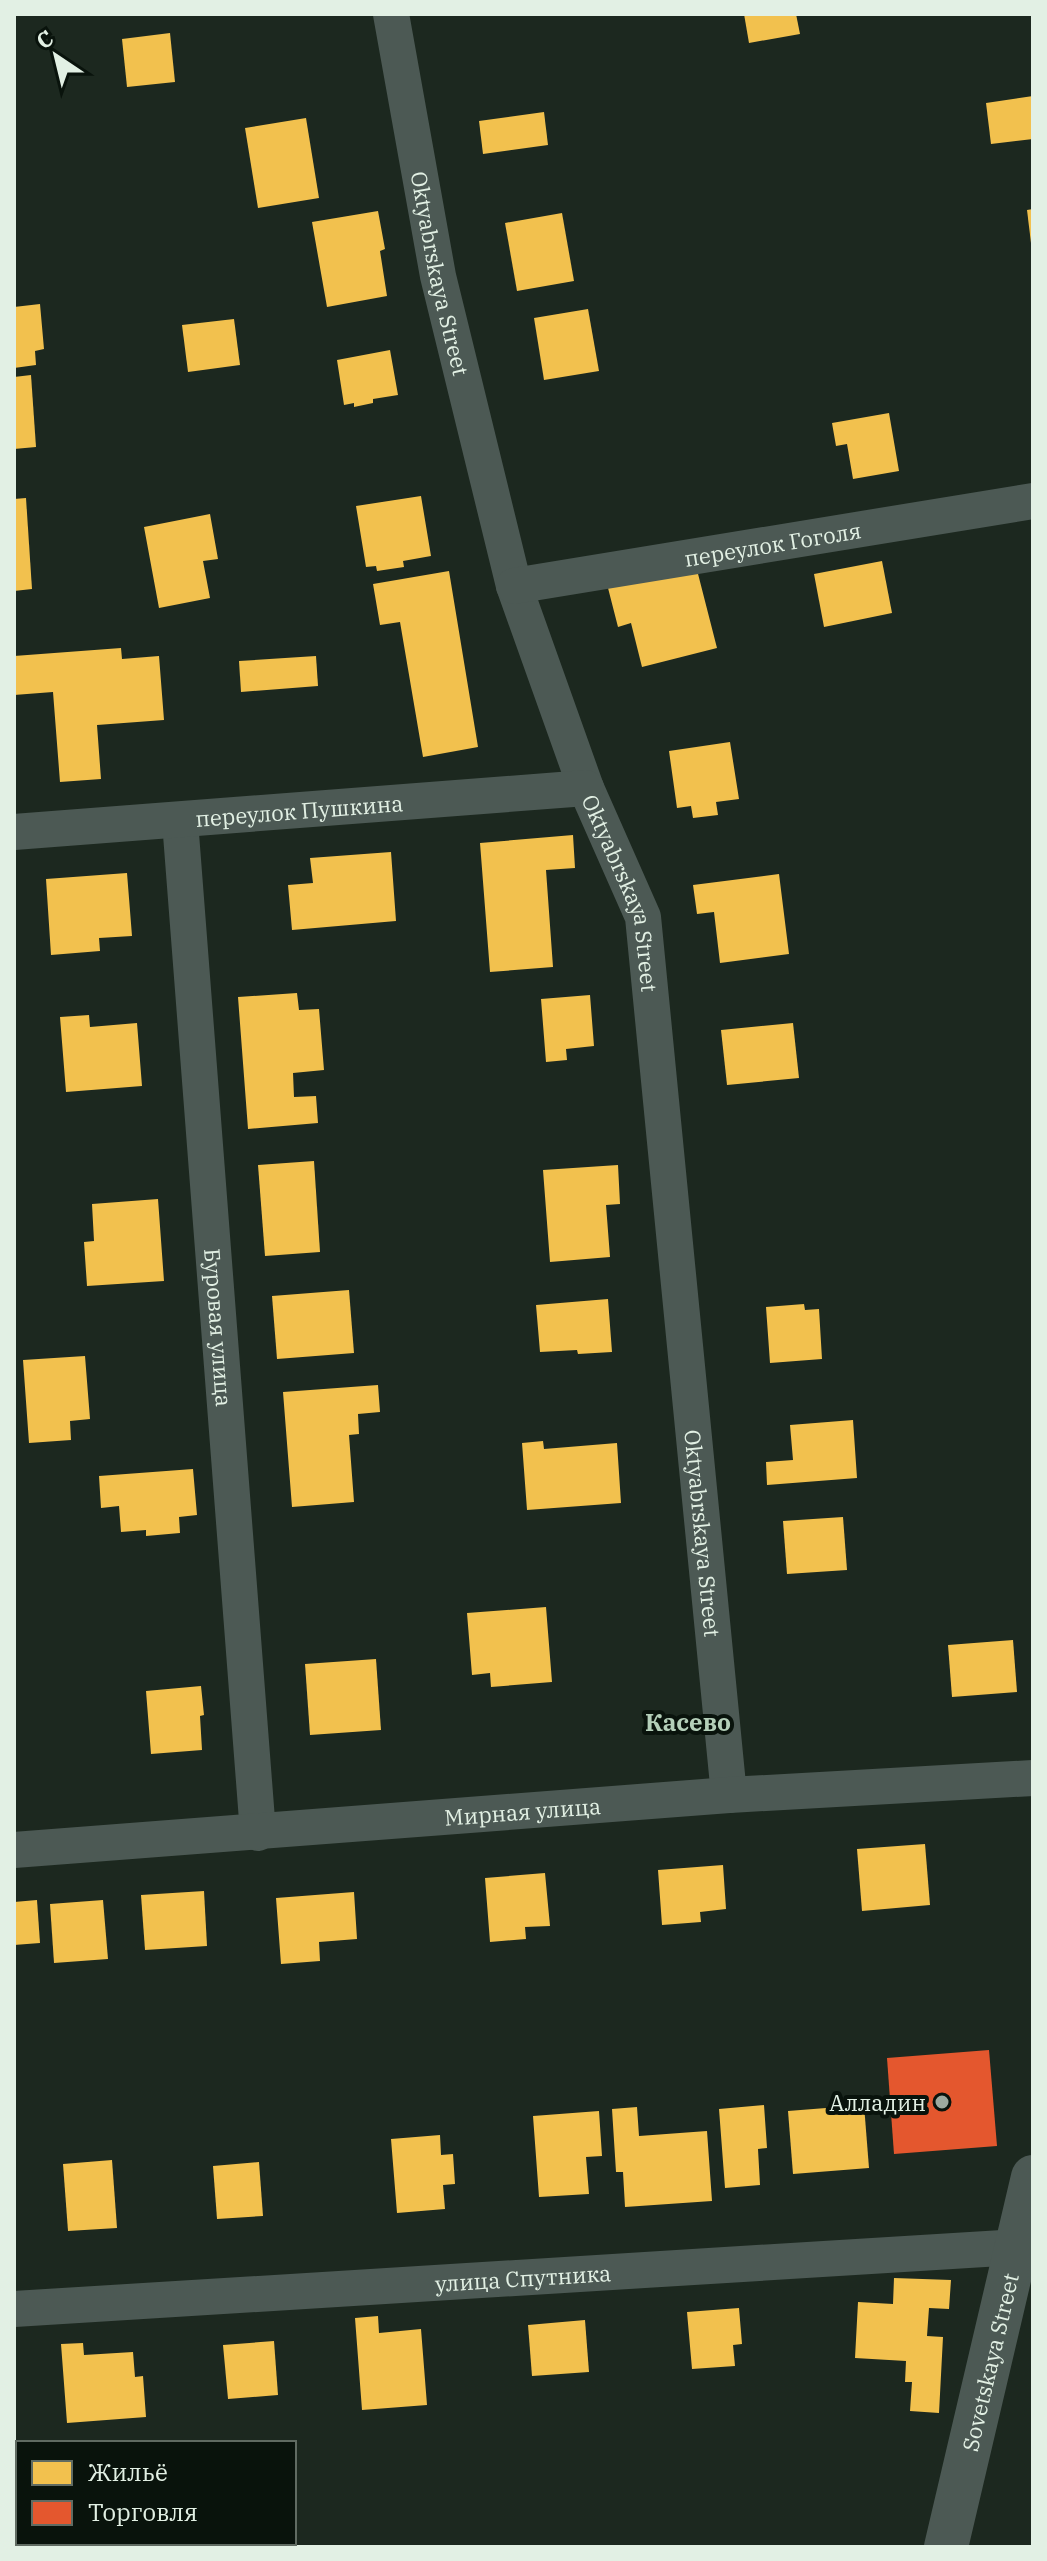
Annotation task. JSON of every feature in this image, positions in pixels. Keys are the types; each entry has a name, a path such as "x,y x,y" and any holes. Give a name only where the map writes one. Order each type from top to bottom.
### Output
{"street":[{"name":"Oktyabrskaya Street","path":"391,14 438,276 514,586 586,788 643,917 729,1795"},
{"name":"переулок Гоголя","path":"514,586 1033,501"},
{"name":"переулок Пушкина","path":"14,832 586,788"},
{"name":"Буровая улица","path":"180,821 258,1833"},
{"name":"Мирная улица","path":"14,1850 729,1795 1033,1778"},
{"name":"Sovetskaya Street","path":"946,2547 1025,2246 1033,2177"},
{"name":"улица Спутника","path":"14,2309 1025,2246"}],"building: Жильё":[{"path":"744,14 796,14 800,34 749,43"},
{"path":"170,33 175,82 127,87 122,39"},
{"path":"1033,96 1033,139 991,144 986,103"},
{"path":"544,112 548,145 483,154 479,121"},
{"path":"306,118 319,198 258,208 245,128"},
{"path":"1033,209 1033,242 1031,243 1027,210"},
{"path":"378,211 385,249 380,251 387,296 327,307 312,222"},
{"path":"562,213 574,281 517,291 505,223"},
{"path":"40,304 44,349 35,351 36,365 14,368 14,307"},
{"path":"588,309 599,371 544,380 534,318"},
{"path":"234,319 240,365 188,372 182,325"},
{"path":"390,350 398,395 373,399 373,403 354,407 354,403 344,405 337,360"},
{"path":"31,375 36,447 14,449 14,377"},
{"path":"889,413 899,471 853,479 847,444 836,446 832,423"},
{"path":"421,496 431,556 403,561 404,567 377,571 376,566 366,567 356,506"},
{"path":"26,498 32,589 14,591 14,499"},
{"path":"210,514 218,559 203,561 210,598 159,608 144,527"},
{"path":"882,561 892,613 824,627 814,574"},
{"path":"696,566 717,648 642,667 631,623 618,627 608,588"},
{"path":"449,571 478,747 423,757 400,622 380,625 373,584"},
{"path":"121,648 122,659 159,656 164,720 97,725 101,779 60,782 53,692 14,695 14,656"},
{"path":"316,656 318,686 241,692 239,661"},
{"path":"730,742 739,799 716,802 718,815 693,818 691,806 677,808 669,751"},
{"path":"573,835 575,868 546,870 553,967 490,972 480,843"},
{"path":"391,852 396,921 292,930 288,885 313,883 310,858"},
{"path":"127,873 132,936 99,938 100,951 51,955 46,879"},
{"path":"779,874 789,954 720,963 714,912 697,914 693,885"},
{"path":"297,993 299,1010 319,1009 324,1070 293,1073 294,1097 316,1096 318,1123 248,1129 238,997"},
{"path":"590,995 594,1046 566,1049 567,1060 546,1062 541,999"},
{"path":"89,1015 90,1027 137,1023 142,1086 66,1092 60,1017"},
{"path":"793,1023 799,1078 727,1085 721,1030"},
{"path":"314,1161 320,1252 265,1256 258,1165"},
{"path":"618,1165 620,1204 606,1205 610,1257 550,1262 543,1170"},
{"path":"158,1199 164,1281 87,1286 84,1242 94,1241 92,1204"},
{"path":"349,1290 354,1353 277,1359 272,1296"},
{"path":"608,1299 612,1352 540,1352 536,1305"},
{"path":"804,1304 805,1310 819,1309 822,1359 770,1363 766,1307"},
{"path":"85,1356 90,1419 70,1421 71,1440 29,1443 23,1360"},
{"path":"378,1385 380,1412 358,1414 359,1434 349,1435 354,1502 292,1507 283,1392"},
{"path":"853,1420 857,1478 767,1485 766,1462 793,1460 790,1425"},
{"path":"543,1441 544,1449 617,1443 621,1503 527,1510 522,1443"},
{"path":"193,1469 197,1515 179,1517 180,1533 146,1536 146,1530 121,1532 119,1506 101,1508 99,1476"},
{"path":"843,1517 847,1570 787,1574 783,1521"},
{"path":"546,1607 552,1682 491,1687 490,1673 472,1675 467,1613"},
{"path":"1013,1640 1017,1692 952,1697 948,1645"},
{"path":"376,1659 381,1730 310,1735 305,1664"},
{"path":"201,1686 204,1715 200,1716 202,1750 151,1754 146,1691"},
{"path":"925,1844 930,1905 862,1911 857,1849"},
{"path":"723,1865 726,1909 700,1912 701,1922 662,1925 658,1870"},
{"path":"545,1873 550,1926 525,1927 526,1939 490,1942 485,1878"},
{"path":"204,1891 207,1946 145,1950 141,1895"},
{"path":"354,1892 357,1939 319,1942 320,1961 281,1964 276,1898"},
{"path":"37,1900 40,1943 14,1945 14,1902"},
{"path":"103,1900 108,1959 54,1963 50,1904"},
{"path":"764,2105 767,2148 758,2149 760,2185 725,2188 719,2109"},
{"path":"864,2105 869,2168 793,2174 788,2111"},
{"path":"637,2107 639,2136 707,2131 712,2201 625,2207 623,2172 616,2172 612,2109"},
{"path":"599,2111 602,2156 586,2157 589,2194 539,2197 533,2116"},
{"path":"440,2135 441,2155 453,2154 455,2184 443,2185 445,2209 397,2213 391,2139"},
{"path":"112,2160 117,2228 68,2231 63,2164"},
{"path":"259,2162 263,2216 217,2219 213,2166"},
{"path":"894,2278 951,2280 949,2309 929,2308 927,2336 943,2337 939,2413 910,2411 912,2382 905,2382 906,2361 855,2358 858,2302 893,2304"},
{"path":"739,2308 742,2344 733,2345 735,2366 692,2369 687,2312"},
{"path":"378,2316 379,2333 421,2329 427,2405 362,2410 355,2318"},
{"path":"585,2320 589,2372 532,2376 528,2325"},
{"path":"274,2341 278,2395 228,2399 223,2345"},
{"path":"83,2343 84,2355 133,2352 135,2377 143,2376 146,2417 67,2423 61,2344"}],"building: Торговля":[{"name":"Алладин","path":"989,2050 997,2146 894,2154 887,2058"}],"place":[{"name":"Алладин","path":"942,2102"}],"district":[{"name":"Касево","path":"688,1722"}]}
